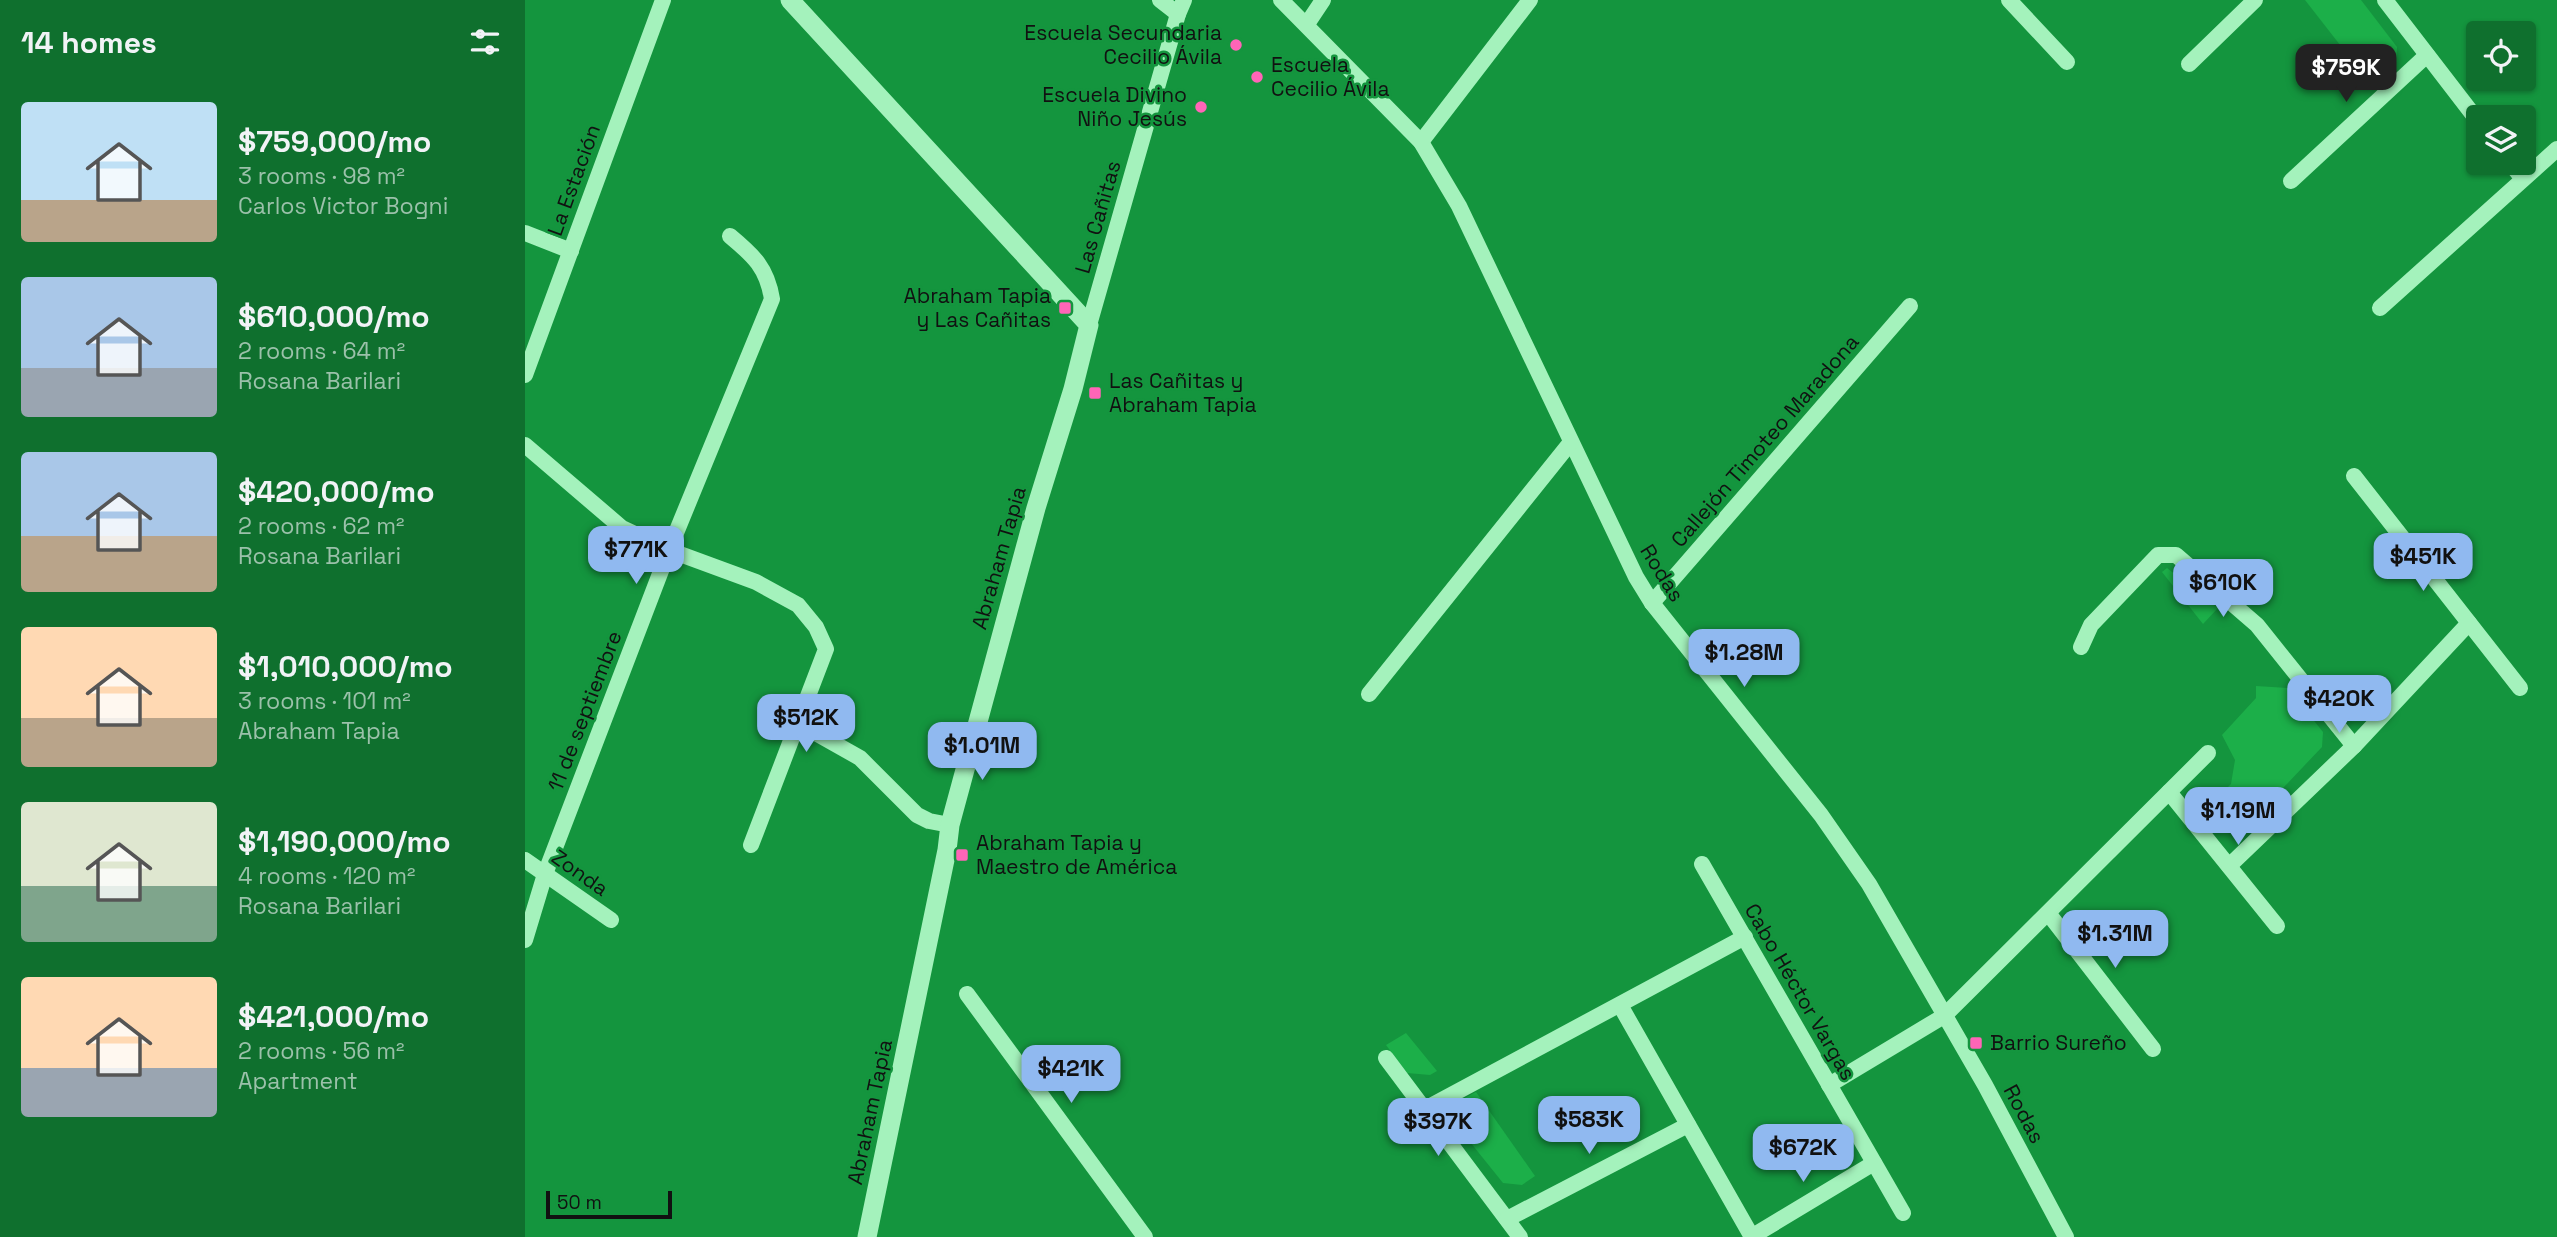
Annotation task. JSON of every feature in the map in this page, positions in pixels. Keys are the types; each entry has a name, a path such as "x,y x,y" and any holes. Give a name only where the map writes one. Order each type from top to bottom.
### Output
{"street":[{"name":"La Estación","path":"525,375 663,0"},
{"path":"790,0 1089,325"},
{"path":"1160,0 1181,7"},
{"name":"Rodas","path":"1281,0 1421,142 1458,206 1636,578 1652,603 1821,815 1869,884 1985,1085 2066,1237"},
{"path":"1307,24 1323,0"},
{"path":"1421,142 1530,0"},
{"path":"2009,0 2067,62"},
{"path":"2189,64 2255,0"},
{"path":"2385,0 2466,105"},
{"name":"Las Cañitas","path":"1089,325 1181,7"},
{"path":"2291,181 2427,55"},
{"path":"2380,309 2557,149"},
{"path":"2520,175 2523,179"},
{"path":"525,233 571,251"},
{"name":"11 de septiembre","path":"525,940 545,874 669,551 772,299 768,278 752,254 730,236"},
{"name":"Callejón Timoteo Maradona","path":"1652,603 1910,306"},
{"name":"Abraham Tapia","path":"867,1237 950,825 1089,325"},
{"path":"1369,694 1571,442"},
{"path":"525,446 622,528 669,551 756,582 798,605 816,627 826,649 751,845"},
{"path":"2354,476 2520,688"},
{"path":"2081,647 2091,625 2158,555 2176,555 2257,625 2354,746"},
{"path":"2229,866 2354,746 2469,623"},
{"path":"798,723 860,758 917,815 929,821 950,825"},
{"path":"1829,1085 1944,1016 2208,753"},
{"path":"2169,792 2277,926"},
{"name":"Zonda","path":"525,860 611,920"},
{"name":"Cabo Héctor Vargas","path":"1702,864 1903,1213"},
{"path":"2047,913 2153,1049"},
{"path":"1425,1110 1745,937"},
{"path":"967,995 1145,1237"},
{"path":"1620,1004 1751,1237 1874,1163"},
{"path":"1386,1058 1520,1237"},
{"path":"1507,1219 1688,1125"}],"green space":[{"path":"2305,0 2361,0 2397,47 2396,63 2372,86"},
{"path":"2167,568 2218,608 2203,624 2162,572"},
{"path":"2256,686 2288,688 2323,732 2322,747 2246,827 2229,827 2211,804 2231,784 2235,760 2222,735 2256,698"},
{"path":"1406,1033 1437,1071 1430,1075 1407,1073 1386,1045"},
{"path":"1476,1092 1535,1176 1522,1185 1503,1183 1450,1117 1450,1106"}],"place":[{"name":"Escuela Secundaria Cecilio Ávila","path":"1236,45"},
{"name":"Escuela Cecilio Ávila","path":"1257,77"},
{"name":"Escuela Divino Niño Jesús","path":"1201,107"},
{"name":"Abraham Tapia y Las Cañitas","path":"1065,308"},
{"name":"Las Cañitas y Abraham Tapia","path":"1095,393"},
{"name":"Abraham Tapia y Maestro de América","path":"962,855"},
{"name":"Barrio Sureño","path":"1976,1043"}]}
